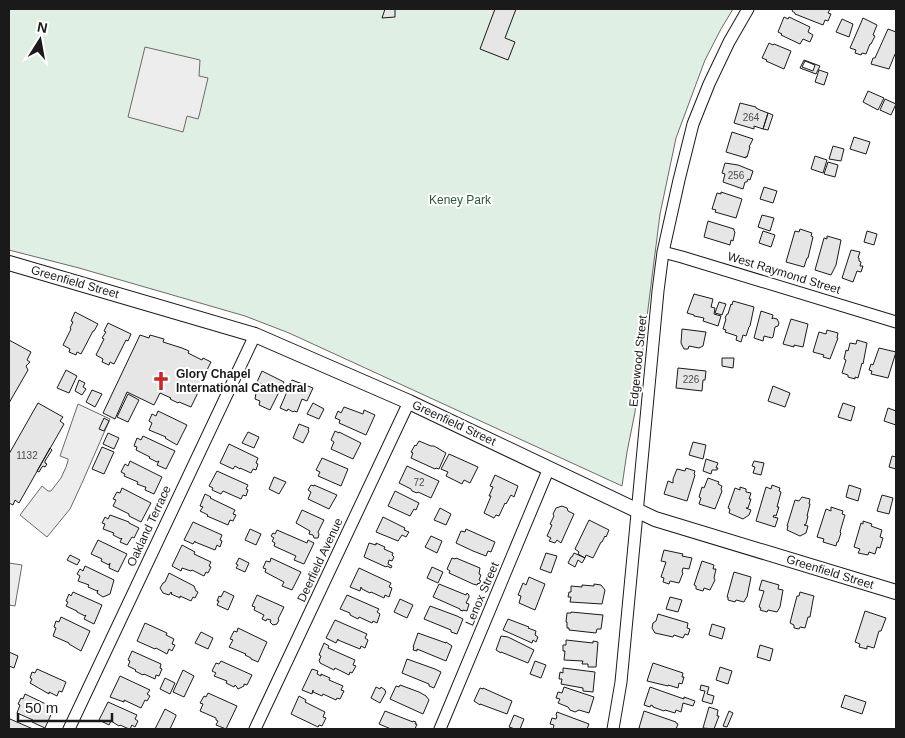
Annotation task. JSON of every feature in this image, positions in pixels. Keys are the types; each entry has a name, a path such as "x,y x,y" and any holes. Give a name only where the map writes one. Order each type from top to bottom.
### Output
{"street":[{"name":"Edgewood Street","path":"613,729 622,682 663,252 693,124 729,42 748,9"},
{"name":"West Raymond Street","path":"663,252 682,256 896,322"},
{"name":"Greenfield Street","path":"9,263 255,335 409,402 655,519 896,592"},
{"name":"Oakland Terrace","path":"69,729 255,335"},
{"name":"Deerfield Avenue","path":"255,729 409,402"},
{"name":"Lenox Street","path":"440,729 549,468"}],"green space":[{"name":"Keney Park","path":"9,9 733,9 705,60 676,138 660,214 635,412 622,486 289,333 245,316 79,268 9,250"}],"shaded area":[{"path":"145,47 200,60 199,76 208,78 198,119 187,116 183,132 128,117"},
{"path":"78,404 110,419 70,509 47,537 20,515 42,486 51,491 61,478 68,459 60,456"},
{"path":"9,563 22,565 15,606 9,605"}],"building":[{"path":"385,9 395,9 395,17 382,18"},
{"path":"495,9 516,9 505,38 515,42 508,60 480,49"},
{"path":"793,9 830,9 828,13 831,14 828,21 825,20 823,25 795,14 792,11"},
{"path":"784,17 788,19 789,17 810,27 808,32 813,35 810,42 803,39 800,44 781,35 778,32"},
{"path":"863,18 877,25 873,35 875,36 866,54 862,53 861,55 855,53 856,50 850,48"},
{"path":"842,19 853,24 849,37 836,32"},
{"path":"888,29 896,32 896,54 889,69 871,64"},
{"path":"769,43 791,51 784,69 762,58"},
{"path":"804,60 820,66 816,74 800,68","holes":["805,61 815,65 813,71 802,67"]},
{"path":"819,70 828,73 824,85 815,82"},
{"path":"868,91 884,98 878,110 863,102"},
{"path":"885,99 896,104 891,115 880,110"},
{"path":"740,103 756,107 768,113 763,129 754,126 754,129 734,123"},
{"path":"768,113 773,115 768,130 763,129"},
{"path":"732,132 753,139 746,158 726,152"},
{"path":"854,137 870,142 866,154 850,149"},
{"path":"833,146 844,149 841,161 829,159"},
{"path":"815,156 827,160 823,173 811,169"},
{"path":"828,162 838,165 835,177 824,174"},
{"path":"725,163 738,165 753,171 750,180 748,179 745,182 743,189 723,182 725,174 722,173"},
{"path":"764,187 777,191 773,203 760,199"},
{"path":"721,192 742,199 736,218 715,212 716,210 712,209 717,193 721,194"},
{"path":"762,215 774,218 770,231 758,227"},
{"path":"708,221 734,229 733,241 731,240 730,245 704,237"},
{"path":"800,229 812,233 811,236 813,237 804,267 786,262 795,231 799,232"},
{"path":"763,231 775,235 771,247 759,243"},
{"path":"867,231 877,234 874,245 864,242"},
{"path":"827,236 841,240 836,265 831,275 815,270 824,238 827,239"},
{"path":"851,250 860,252 858,258 861,262 860,266 863,266 861,272 857,271 853,282 842,278"},
{"path":"694,294 713,299 711,307 715,308 714,314 721,316 718,326 703,321 704,318 687,313"},
{"path":"733,301 754,307 750,326 746,336 743,335 741,342 736,340 737,336 725,332 726,330 723,329 725,318"},
{"path":"719,302 726,304 722,315 715,313"},
{"path":"761,311 773,315 772,319 777,319 779,323 775,327 773,337 764,336 763,341 754,338"},
{"path":"75,312 98,324 81,354 77,352 76,355 69,352 70,349 63,345 71,329 73,322 71,321"},
{"path":"791,319 808,324 803,347 783,344"},
{"path":"108,323 131,334 114,364 110,362 109,365 102,362 103,359 96,355 104,339 102,338"},
{"path":"682,329 706,332 703,346 699,348 689,346 688,349 684,349 681,343"},
{"path":"827,330 838,333 830,359 813,352 819,332 826,334"},
{"name":"Glory Chapel International Cathedral","path":"140,335 149,338 150,335 164,339 163,342 182,348 202,360 203,358 211,362 191,407 178,403 160,393 154,405 127,392 115,419 103,413"},
{"path":"9,340 31,352 27,360 30,362 26,366 28,370 9,403"},
{"path":"857,340 867,343 863,364 858,378 855,377 855,379 842,373 846,360 844,359 846,350 848,351 850,343 856,344"},
{"path":"879,348 896,352 888,378 871,374 872,371 869,370 871,364 873,365"},
{"path":"722,358 734,358 733,368 722,366"},
{"path":"678,368 706,371 702,391 676,388"},
{"path":"66,370 77,376 69,393 57,388"},
{"path":"262,371 284,382 270,410 259,405 260,401 255,399 256,393 262,384 257,382"},
{"path":"79,380 85,383 83,387 86,389 82,395 75,391"},
{"path":"292,380 313,388 307,401 302,399 297,412 280,408"},
{"path":"773,386 790,393 785,407 768,401"},
{"path":"92,390 102,394 95,407 86,402"},
{"path":"128,394 139,400 128,422 117,417"},
{"path":"38,403 63,417 60,421 64,424 19,503 15,500 13,505 9,503 9,454"},
{"path":"313,403 324,409 319,419 307,414"},
{"path":"843,403 855,407 851,421 838,417"},
{"path":"344,407 363,414 364,410 375,415 366,435 339,423 340,420 335,418 338,411 341,413"},
{"path":"888,408 896,411 896,425 884,421"},
{"path":"158,411 187,425 177,445 166,437 149,430 152,423 149,421 152,414 156,416"},
{"path":"104,418 109,421 104,431 99,429"},
{"path":"299,424 309,428 303,443 293,438"},
{"path":"335,431 361,443 353,459 331,449 334,442 331,440"},
{"path":"248,432 259,437 254,448 242,443"},
{"path":"108,433 119,438 114,449 103,444"},
{"path":"143,436 175,451 166,469 157,465 159,461 157,462 136,450 137,447 134,446 137,438 141,440"},
{"path":"419,441 434,446 446,453 439,469 411,458 413,453 411,452"},
{"path":"693,442 706,445 703,459 689,455"},
{"path":"229,444 258,458 256,470 253,469 251,473 235,466 233,469 220,463"},
{"path":"102,447 114,452 104,474 92,469"},
{"path":"50,448 52,450 45,461 47,464 39,472 37,471"},
{"path":"449,454 478,467 470,483 464,480 462,484 446,476 448,472 441,469"},
{"path":"892,456 896,457 896,469 889,467"},
{"path":"322,458 348,469 341,486 318,476 320,472 316,470"},
{"path":"706,459 718,463 717,470 712,470 711,474 703,471"},
{"path":"130,461 162,477 154,494 145,490 146,487 137,484 138,482 124,476 125,474 121,472 125,464 128,466"},
{"path":"754,461 764,463 761,475 753,473 755,467 752,466"},
{"path":"407,466 439,481 431,498 412,491 399,483"},
{"path":"686,468 695,471 687,501 664,494 668,481 673,483 677,469 685,471"},
{"path":"217,471 248,485 246,496 243,495 241,499 223,491 221,494 212,490 213,488 209,486"},
{"path":"495,475 518,486 514,497 511,495 499,516 496,515 494,518 484,513 491,496 489,496 493,487 490,486"},
{"path":"274,477 286,482 279,494 269,489"},
{"path":"708,478 719,482 718,484 722,486 715,509 699,504 702,487 704,488"},
{"path":"311,485 337,495 329,509 308,499 311,492 308,490"},
{"path":"772,485 780,488 779,491 781,492 777,507 779,507 776,516 774,515 773,517 778,518 775,527 756,521 766,487 771,489"},
{"path":"849,485 861,489 858,501 846,497"},
{"path":"740,487 746,489 746,492 751,493 748,508 746,508 751,510 749,515 743,519 729,513 730,509 728,508 735,488 740,490"},
{"path":"122,488 151,503 141,522 113,506 116,500 113,499 117,492 120,493"},
{"path":"395,491 419,503 416,510 414,509 410,516 388,506"},
{"path":"205,494 235,510 233,514 236,515 233,521 230,520 228,525 200,511 203,507 200,506"},
{"path":"882,495 893,498 889,514 877,511"},
{"path":"802,497 810,499 810,504 806,524 804,525 808,526 806,533 800,536 787,530 787,526 795,500 799,501"},
{"path":"562,506 574,514 561,543 557,540 555,543 549,541 551,538 547,536 556,508"},
{"path":"831,507 843,511 842,514 845,515 836,546 823,542 824,539 817,537 826,509 831,511"},
{"path":"440,508 451,514 446,525 434,520"},
{"path":"302,510 324,520 318,532 318,538 314,538 313,535 309,534 310,531 296,523"},
{"path":"110,515 139,528 134,538 132,537 127,545 120,542 122,538 103,529 105,524 102,523 105,517 108,519"},
{"path":"383,517 405,528 404,530 409,532 406,537 402,535 398,541 376,532"},
{"path":"589,520 609,530 593,558 586,555 585,558 578,554 579,552 575,549"},
{"path":"863,521 882,530 880,537 883,538 880,548 877,547 875,554 869,552 868,555 858,553 860,549 854,547"},
{"path":"193,522 222,535 220,547 217,545 215,550 195,541 193,544 184,540"},
{"path":"250,529 261,534 256,545 245,540"},
{"path":"466,529 495,542 491,552 488,551 486,556 456,543 461,531 465,532"},
{"path":"277,530 307,543 308,540 314,543 304,564 294,560 296,556 274,546 275,543 272,541 274,538 271,536"},
{"path":"431,536 442,541 437,553 425,547"},
{"path":"98,540 127,554 118,572 109,568 110,563 109,565 91,554"},
{"path":"369,543 376,545 376,543 393,553 394,557 392,561 389,560 388,564 392,566 391,568 364,557"},
{"path":"182,545 195,552 194,554 211,562 208,573 206,572 204,576 192,570 182,568 181,571 172,566"},
{"path":"664,550 692,558 689,569 683,568 679,583 670,581 669,584 663,582 664,578 661,577 666,562 661,561"},
{"path":"546,553 557,556 551,573 540,569"},
{"path":"574,553 585,558 582,563 578,560 575,567 568,563"},
{"path":"70,555 80,560 77,565 67,560"},
{"path":"239,558 249,563 245,572 236,568"},
{"path":"271,558 301,572 292,590 282,586 284,582 265,572 266,569 263,568 266,561 270,562"},
{"path":"452,558 480,568 479,574 481,575 479,580 481,581 479,584 473,584 449,573 450,571 447,569"},
{"path":"702,561 714,565 713,569 716,569 715,580 710,590 704,588 703,591 696,589 694,585"},
{"path":"85,566 114,580 110,594 103,597 97,593 98,590 78,581 80,576 77,574 80,569 83,571"},
{"path":"432,567 443,572 438,583 427,578"},
{"path":"359,568 391,583 389,587 392,588 389,597 385,595 384,598 370,593 361,587 360,591 350,587"},
{"path":"734,572 751,577 747,597 744,602 728,600 727,597"},
{"path":"169,573 194,586 198,592 195,598 193,597 191,601 171,594 171,592 169,595 163,593 160,588"},
{"path":"529,577 545,584 535,610 519,603 521,596 518,595 523,583 526,585"},
{"path":"762,580 779,585 778,589 783,590 780,607 777,612 760,610 761,608 759,607 764,591 759,590"},
{"path":"439,584 466,595 467,593 469,597 466,603 469,604 467,611 460,610 433,597"},
{"path":"594,584 601,585 605,590 602,604 570,602 571,597 568,597 569,592 571,592 571,586 594,586"},
{"path":"224,591 234,596 228,610 217,605 219,596 221,597"},
{"path":"73,592 102,605 94,624 84,619 86,615 66,606 69,594 71,596"},
{"path":"800,592 814,596 810,617 808,617 805,628 800,627 799,629 794,628 794,625 790,623 797,596 799,596"},
{"path":"257,595 284,607 277,624 273,625 270,622 271,620 267,619 266,621 262,619 264,615 254,610 255,607 252,606"},
{"path":"347,595 379,609 377,612 380,614 377,623 373,621 372,623 359,617 358,619 340,609"},
{"path":"670,597 682,600 678,612 666,609"},
{"path":"400,599 413,605 407,618 394,612"},
{"path":"430,606 463,619 457,634 424,619"},
{"path":"865,611 886,618 881,631 879,631 874,648 867,646 867,649 859,647 860,644 855,642"},
{"path":"567,613 603,615 601,629 597,629 596,633 569,630 566,622"},
{"path":"658,614 688,623 687,628 690,629 688,635 685,634 683,638 655,633 652,628"},
{"path":"61,617 90,631 81,651 53,636 56,621 59,622"},
{"path":"508,619 536,631 535,635 538,637 536,642 533,640 532,643 503,630"},
{"path":"335,620 367,634 365,638 368,640 365,648 361,646 360,649 338,639 336,643 326,638"},
{"path":"145,623 167,633 166,635 174,639 172,644 175,645 172,651 169,649 167,654 137,641"},
{"path":"712,624 725,628 722,639 709,635"},
{"path":"238,628 267,642 258,662 246,654 229,647 233,640 230,639 234,631 237,632"},
{"path":"201,632 213,638 208,649 195,643"},
{"path":"418,633 446,642 452,646 446,661 417,649 417,651 413,650"},
{"path":"501,636 508,637 534,650 528,663 496,650"},
{"path":"566,640 598,642 596,667 588,667 588,664 582,664 583,661 564,660 565,651 563,651 563,645 566,645"},
{"path":"324,643 329,646 328,648 355,660 353,665 356,666 352,673 350,672 349,675 320,663 321,656 319,655"},
{"path":"760,645 773,649 770,661 757,657"},
{"path":"132,651 161,664 160,668 162,669 159,676 156,675 155,679 143,675 128,666 130,661 128,660"},
{"path":"9,652 18,656 14,668 9,666"},
{"path":"407,659 441,672 434,688 402,673"},
{"path":"221,661 252,675 247,685 244,684 244,686 238,689 235,685 234,687 226,683 227,681 214,676 216,673 212,671 216,663 219,664"},
{"path":"535,661 546,665 541,678 530,674"},
{"path":"653,663 683,673 682,684 679,683 678,688 647,681"},
{"path":"720,667 732,671 728,684 716,680"},
{"path":"563,668 595,672 593,692 561,684 562,679 559,679 560,672 563,673"},
{"path":"37,669 66,682 62,692 59,691 57,696 49,692 49,694 30,683 32,672 35,673"},
{"path":"312,669 318,671 317,674 330,678 329,680 343,686 341,690 344,691 340,699 337,698 336,700 323,694 322,696 313,692 313,690 312,694 302,690"},
{"path":"183,670 194,676 184,697 173,692"},
{"path":"120,676 150,690 147,694 150,696 147,701 145,700 141,708 124,700 124,702 110,697"},
{"path":"165,678 175,683 170,694 160,689"},
{"path":"400,685 426,696 429,700 423,714 390,699 396,686 399,687"},
{"path":"701,685 709,687 707,694 714,696 712,704 702,701 705,691 700,690"},
{"path":"376,687 380,689 381,687 386,692 380,703 371,698"},
{"path":"564,687 594,697 589,713 579,710 575,712 558,703 560,699 556,698 558,692 562,693"},
{"path":"650,687 695,701 693,706 683,703 681,712 676,710 675,713 664,711 651,705 650,707 644,705"},
{"path":"480,688 512,701 507,714 480,705 474,701"},
{"path":"208,693 237,706 226,729 216,725 218,721 216,718 200,711 203,704 200,703"},
{"path":"25,694 54,708 45,728 17,713 20,705 18,704"},
{"path":"845,695 866,702 862,714 841,707"},
{"path":"299,696 306,700 305,702 325,712 323,717 326,718 322,726 319,725 318,727 291,714"},
{"path":"108,702 137,715 135,719 138,721 135,727 132,725 129,729 111,721 109,725 99,720"},
{"path":"709,707 718,710 717,716 719,716 714,729 703,728"},
{"path":"165,709 176,715 170,729 155,729"},
{"path":"385,711 416,722 415,729 391,729 379,724"},
{"path":"644,711 676,722 678,724 676,729 639,728"},
{"path":"729,711 733,713 727,727 723,726"},
{"path":"557,712 589,724 587,729 553,729 554,725 550,724 552,718 556,719"},
{"path":"514,715 524,719 520,729 509,727"},
{"path":"10,719 33,729 9,729"}],"place":[{"name":"Glory Chapel International Cathedral","path":"161,381"}]}
